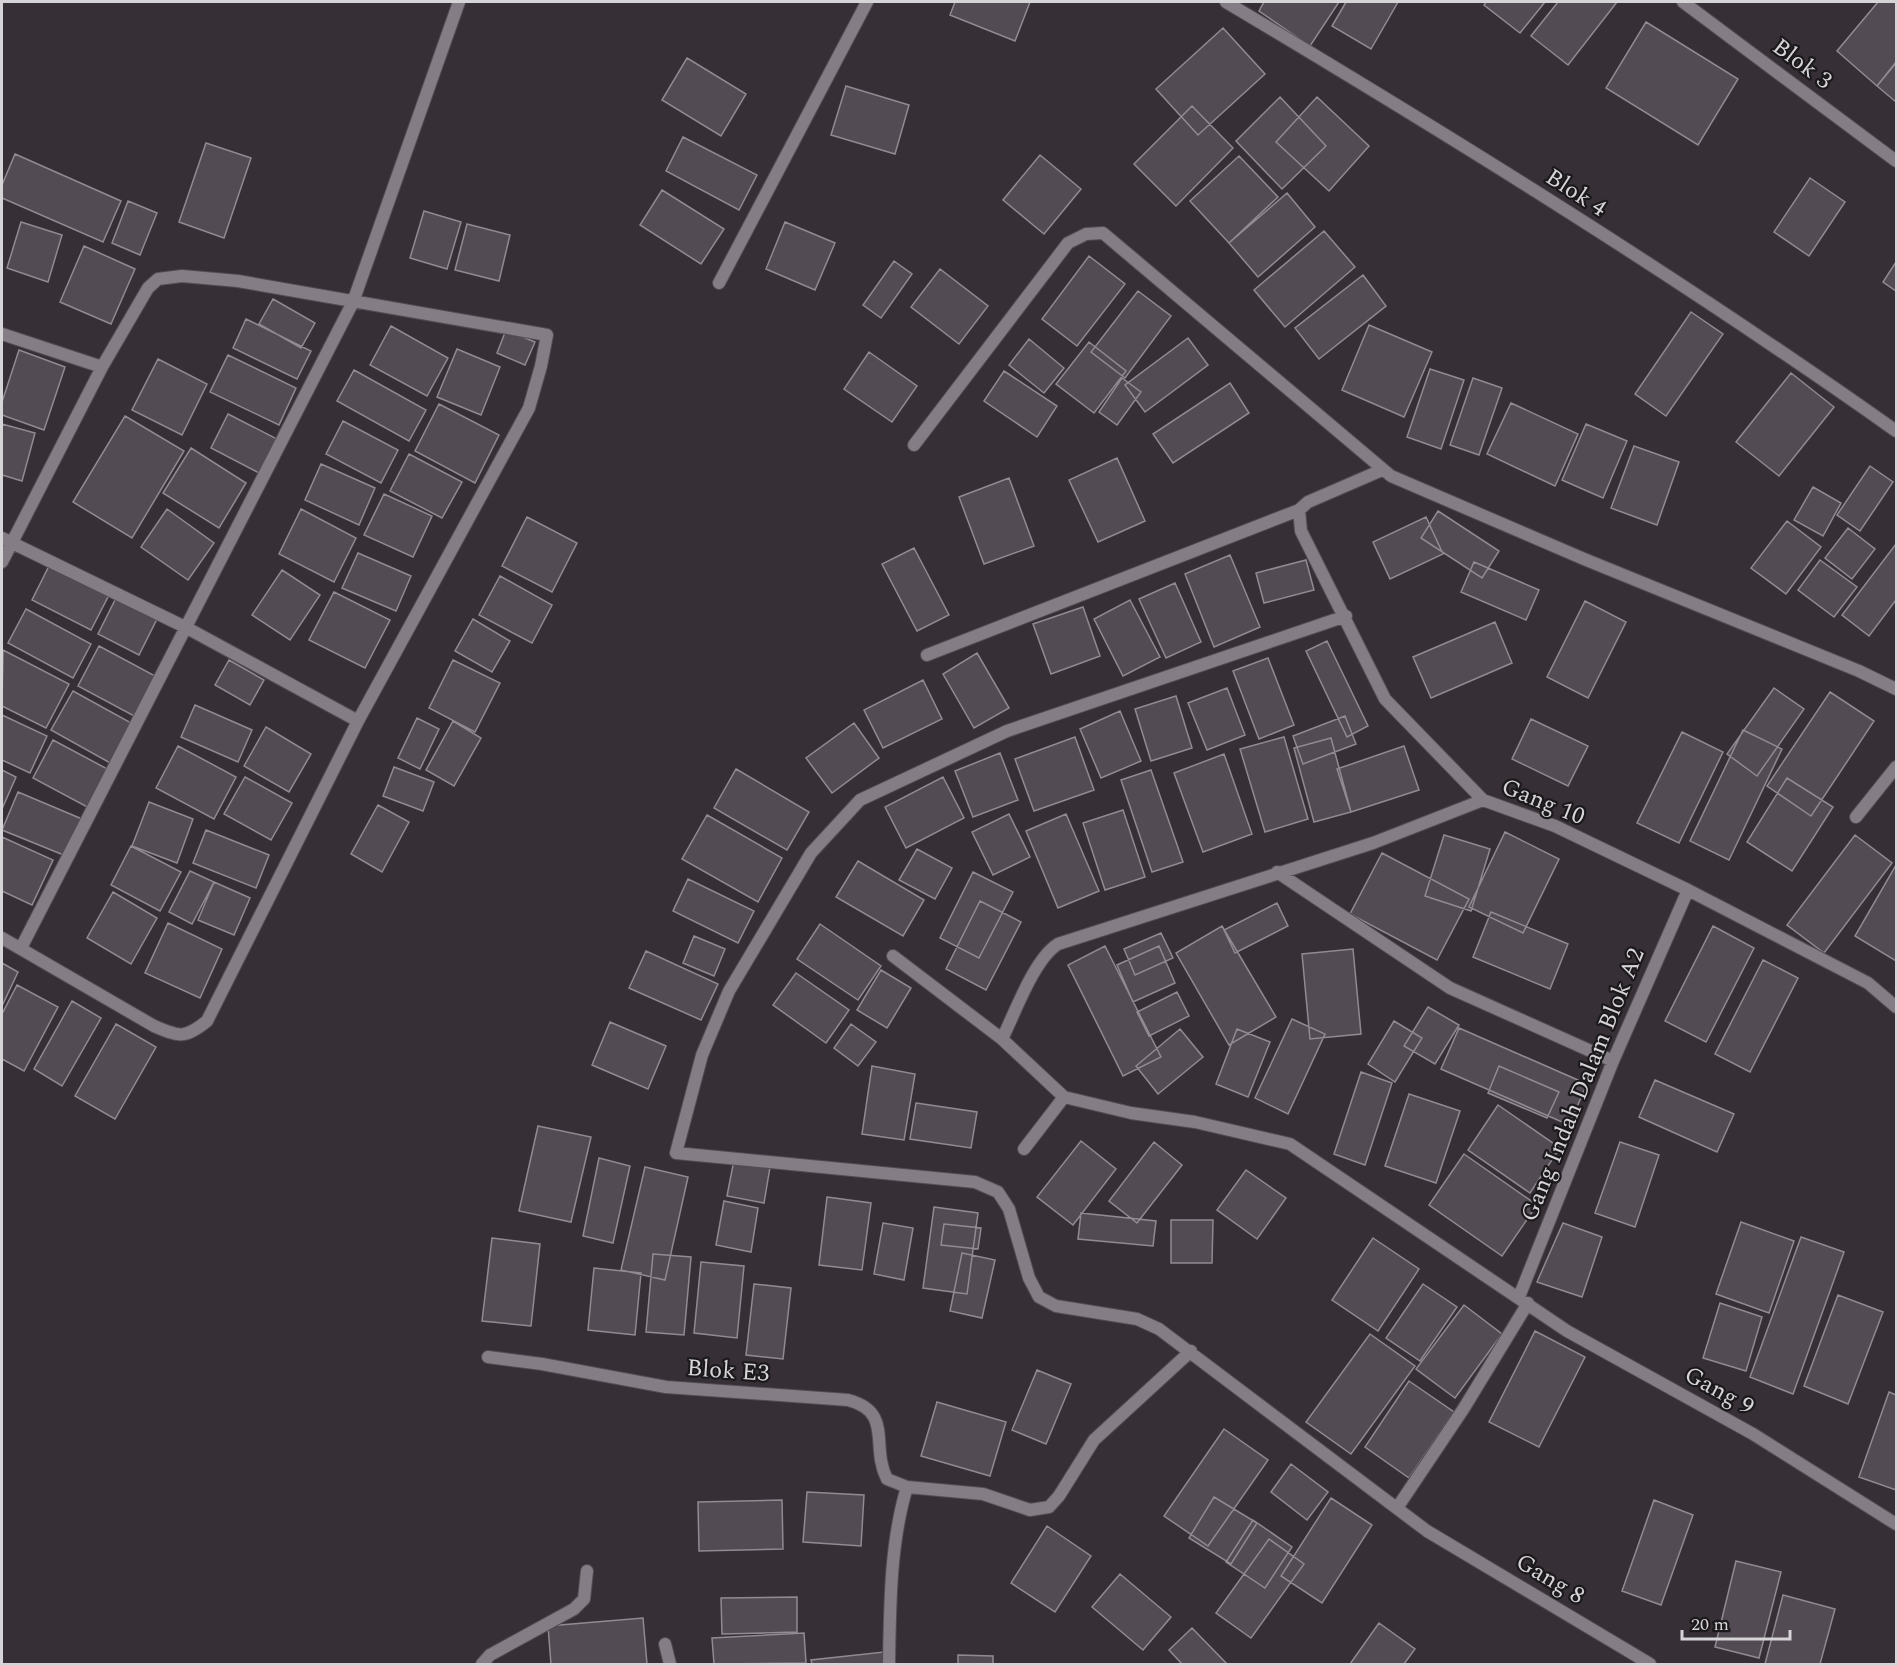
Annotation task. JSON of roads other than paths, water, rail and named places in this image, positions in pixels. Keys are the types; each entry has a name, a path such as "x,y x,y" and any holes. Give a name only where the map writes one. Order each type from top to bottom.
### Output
{"street":[{"path":"21,948 353,302 459,2"},
{"path":"719,283 867,2"},
{"name":"Blok 4","path":"1226,2 1492,162 1770,342 1896,431"},
{"name":"Blok 3","path":"1683,2 1896,161"},
{"path":"914,445 1068,243 1086,234 1103,233 1382,470 1584,559 1859,671 1896,689"},
{"path":"2,562 7,540 148,288 158,279 182,276 238,281 547,335 529,408 358,721 207,1021 191,1034 175,1036 2,938"},
{"path":"2,334 102,368"},
{"path":"927,655 1299,510 1308,502 1382,470"},
{"name":"Gang 10","path":"1299,510 1301,531 1386,699 1483,800 1555,826 1688,890 1868,984 1896,1007"},
{"path":"7,540 187,628 358,721"},
{"name":"Gang 8","path":"1346,616 1007,731 860,800 811,853 729,991 702,1055 676,1153 859,1173 975,1182 988,1186 998,1192 1009,1209 1029,1278 1039,1298 1056,1306 1137,1319 1159,1329 1427,1531 1650,1665"},
{"path":"1856,817 1896,767"},
{"path":"1002,1039 1030,982 1048,952 1058,944 1373,843 1483,800"},
{"path":"1277,872 1450,988 1613,1061"},
{"name":"Gang Indah Dalam Blok A2","path":"1397,1508 1464,1408 1524,1300 1613,1061 1688,890"},
{"path":"893,956 1002,1039 1064,1097 1024,1149"},
{"name":"Gang 9","path":"1064,1097 1131,1113 1195,1122 1290,1144 1567,1330 1753,1434 1896,1524"},
{"name":"Blok E3","path":"488,1357 666,1387 848,1400 864,1404 873,1412 878,1424 881,1467 887,1479 907,1487 983,1494 1030,1510 1049,1507 1059,1496 1094,1440 1191,1351"},
{"path":"889,1665 891,1602 900,1510 907,1487"},
{"path":"482,1665 490,1655 574,1610 584,1599 587,1571"},
{"path":"665,1644 670,1665"}]}
